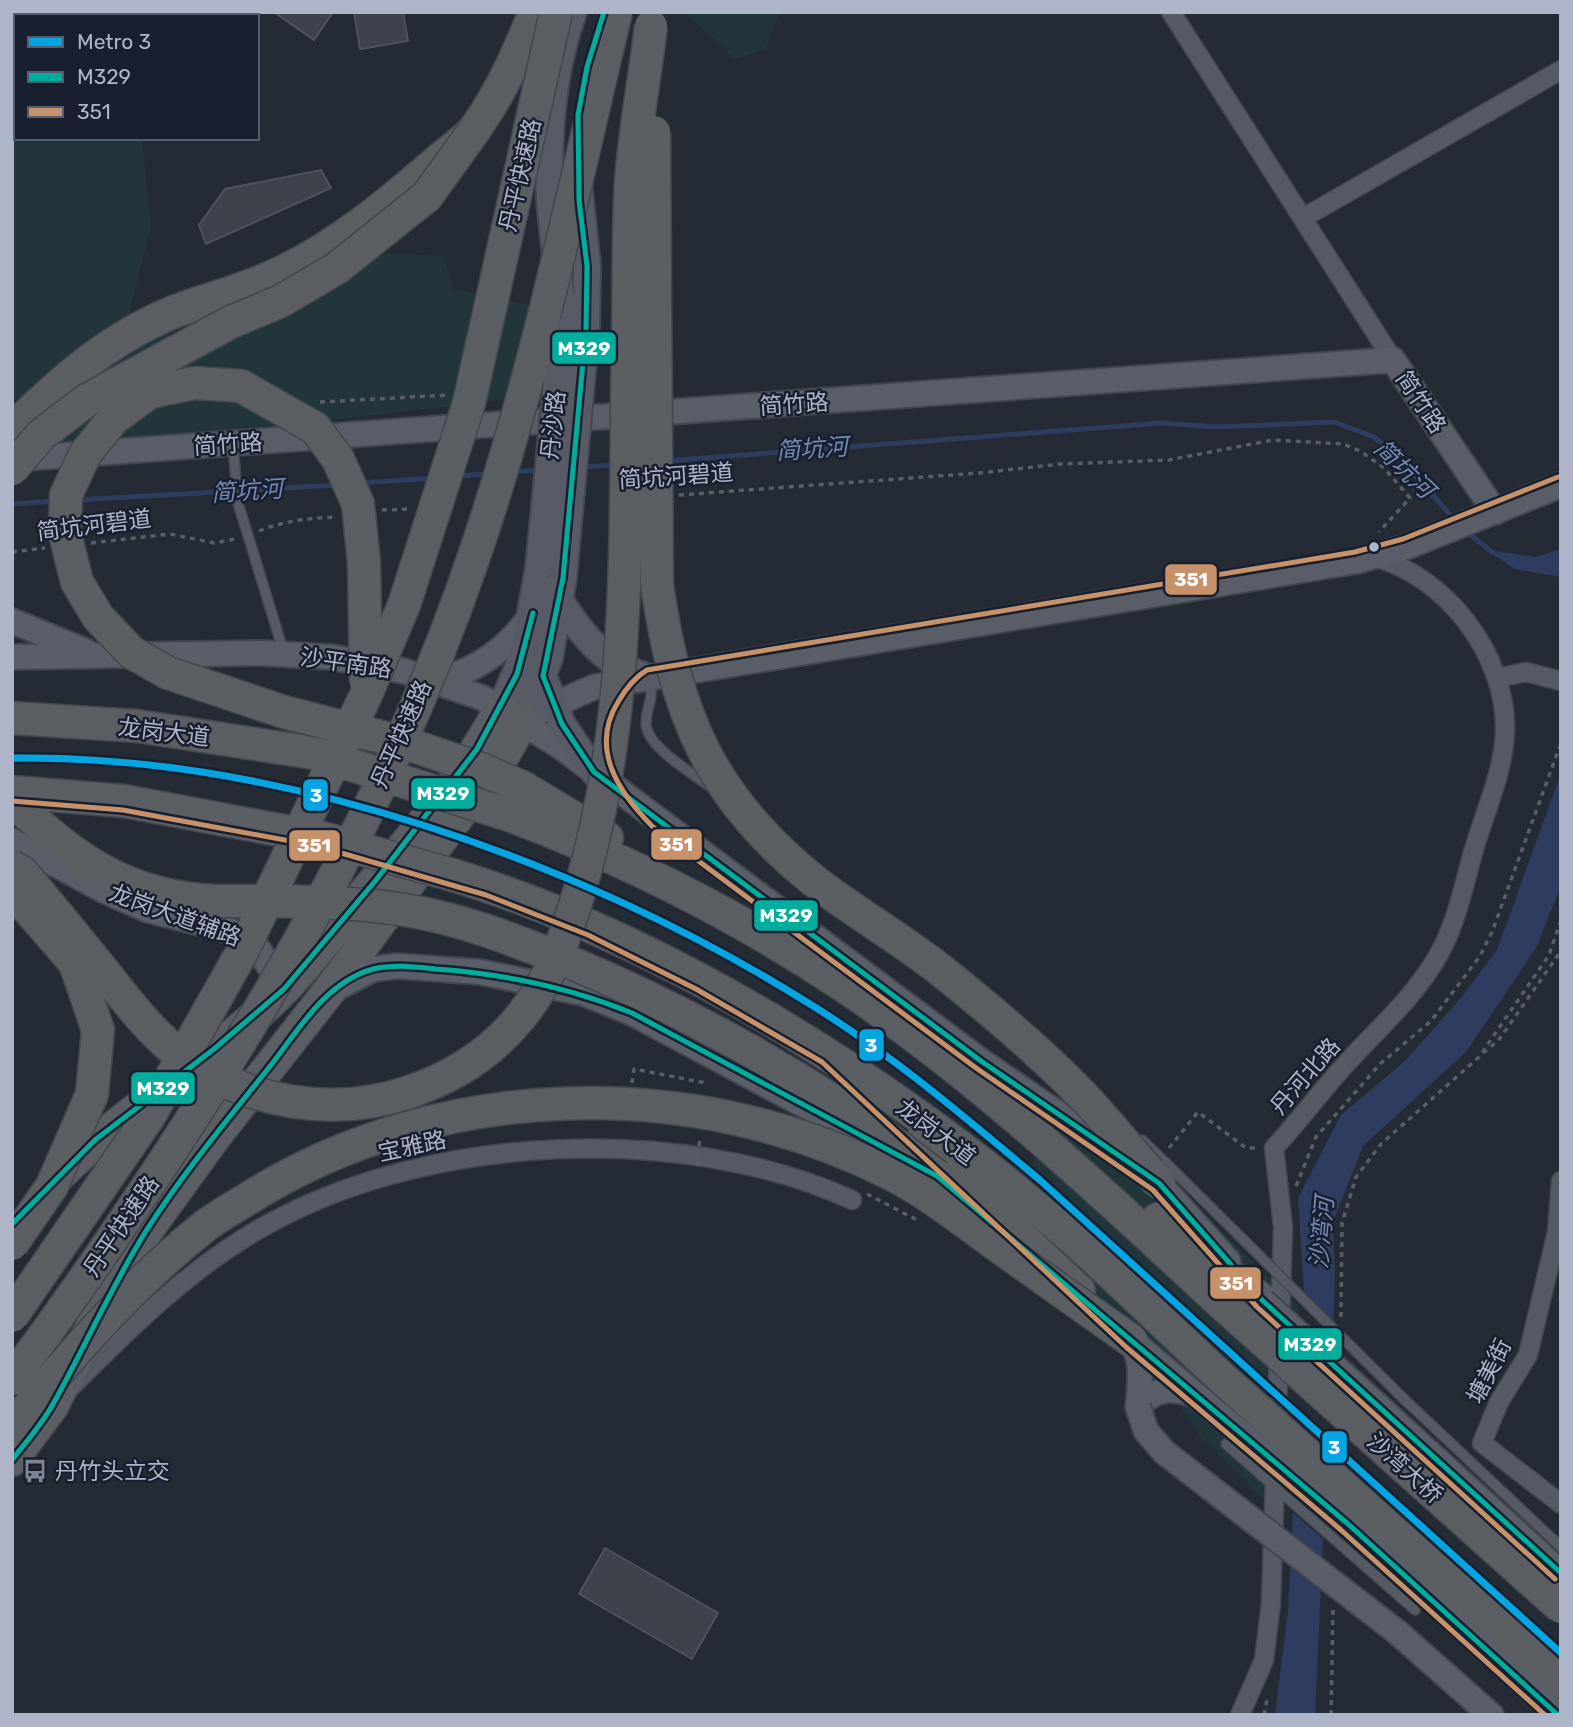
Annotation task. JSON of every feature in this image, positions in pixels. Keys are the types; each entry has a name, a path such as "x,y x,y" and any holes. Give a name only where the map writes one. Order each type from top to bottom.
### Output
{"highway":[{"path":"12,469 41,435 87,400 231,321 281,301 337,268 382,235 427,196 476,128 513,66 535,12"},
{"name":"丹平快速路","path":"12,1316 94,1200 157,1103 242,952 366,695 404,605 469,403 556,12"},
{"name":"丹平快速路","path":"12,1378 122,1226 217,1080 292,956 360,824 424,688 471,565 519,418 616,12"},
{"path":"12,867 22,872 139,1016 182,1056 228,1082 276,1099 329,1107 378,1102 423,1087 455,1073 497,1043 524,1013 550,970 579,894 590,856 615,716 624,585 631,179 652,19"},
{"path":"652,19 657,307 654,514 657,585 667,651 683,708 710,764 745,817 813,880 940,970 1018,1034 1162,1168"},
{"path":"12,430 71,373 118,341 183,309 234,294 281,273 329,245 387,204 476,128"},
{"path":"366,695 364,563 358,504 338,459 315,428 241,386 195,383 150,392 113,419 85,454 65,495 65,534 77,582 98,617 131,652 167,673 284,712 405,743 481,769 517,802 614,842 668,882 846,987 965,1074 1220,1285 1263,1301"},
{"name":"龙岗大道","path":"12,718 138,726 314,753 517,802"},
{"path":"12,1224 95,1140 214,1049 284,989 376,880 497,727"},
{"path":"12,1460 52,1406 105,1301 140,1242 216,1135 326,995 504,754 497,727"},
{"name":"龙岗大道","path":"12,792 124,802 319,837 456,876 592,927 699,981 827,1055 922,1118 1071,1237 1222,1378 1475,1604"},
{"path":"12,800 78,857 115,879 148,892 184,900 307,901 363,905 439,917 499,934 675,1010 784,1070 846,1109 937,1177"},
{"path":"12,896 23,903 75,963 98,1030 92,1094 52,1186 12,1244"},
{"path":"827,1055 1132,1341"},
{"path":"12,1428 88,1338 163,1264 207,1224 285,1175 339,1151 451,1117 546,1104 650,1106 728,1118 841,1152 891,1174 932,1198 1132,1341"},
{"name":"沙湾大桥","path":"1220,1285 1561,1607"},
{"path":"1347,1523 1475,1604 1561,1682"}],"main road":[{"name":"丹沙路","path":"497,727 543,677 562,589 574,330 551,201 550,130 559,64 573,12"},
{"name":"丹沙路","path":"497,727 517,674 532,614 574,330 587,266 579,200 578,115 587,68 604,12"},
{"name":"简竹路","path":"12,459 234,450 1393,360 1485,516"},
{"path":"455,688 468,702 477,719 480,738 497,727 594,687 1366,559 1406,547 1561,485"},
{"path":"562,589 589,643 609,661 649,678"},
{"path":"427,679 454,675 482,662 506,643 532,614"},
{"path":"12,621 95,656"},
{"name":"沙平南路","path":"12,657 284,654 370,663 455,688 497,727"},
{"path":"543,677 552,704 568,734 594,772"},
{"path":"649,678 621,709 613,743 623,778 638,800 658,820"},
{"path":"497,727 594,772 981,1061 1162,1168 1263,1301 1561,1573"},
{"name":"龙岗大道辅路","path":"12,841 105,891 148,910 235,932 256,946 284,989"},
{"path":"326,995 351,978 373,969 397,966 480,972 583,993 632,1013 937,1177 1347,1523 1558,1715"},
{"path":"1132,1341 1139,1360 1138,1407 1146,1432 1164,1452 1397,1632 1491,1715"},
{"path":"1138,1407 1150,1394 1170,1388 1195,1394"}],"street":[{"path":"1171,12 1393,360"},
{"path":"1303,218 1561,70"},
{"name":"丹河北路","path":"1240,1715 1264,1660 1271,1603 1283,1227 1274,1148 1336,1074 1392,1018 1439,953 1456,914 1503,747 1505,716 1497,678 1476,637 1449,604 1412,572 1394,562 1366,559"},
{"path":"1497,678 1526,672 1561,681"},
{"name":"宝雅路","path":"52,1406 145,1314 191,1276 271,1222 351,1185 425,1166 511,1152 613,1149 741,1162 821,1186 852,1200"},
{"name":"塘美街","path":"1482,1443 1499,1402 1528,1355 1559,1232 1561,1181"},
{"path":"140,1242 145,1266 155,1279 163,1283 191,1276"},
{"path":"1482,1443 1561,1504"}],"lane":[{"path":"234,450 238,503 284,654"},
{"path":"649,678 653,699 646,722 649,736 678,763 785,841"},
{"path":"886,917 999,1007 1115,1115"},
{"path":"1135,1133 1162,1168 1561,1547"},
{"path":"1470,1462 1482,1443"},
{"path":"1226,1444 1415,1610"}],"path":[{"path":"307,403 452,395"},
{"name":"简坑河碧道","path":"668,496 979,473 1061,464 1169,460 1273,440 1343,444 1360,451 1384,468 1410,498 1363,546 1366,559"},
{"path":"379,510 418,508"},
{"name":"简坑河碧道","path":"90,543 170,534 214,544 288,522 342,517"},
{"name":"简坑河碧道","path":"12,552 49,547"},
{"path":"1479,1056 1549,955 1561,920"},
{"path":"1341,1319 1342,1223 1356,1177 1381,1144 1498,1041 1561,951"},
{"path":"1162,1168 1198,1112 1246,1148"},
{"path":"1331,1715 1333,1600"}],"shaded area":[{"path":"685,12 780,12 765,50 735,59"},
{"path":"12,29 14,140 142,140 151,227 127,321 214,350 381,253 444,256 453,289 558,311 547,393 280,425 12,445"},
{"path":"1082,1096 1314,1321 1282,1395 1274,1509 1203,1440 1172,1394 977,1237"}],"water":[{"path":"1561,549 1561,577 1515,569 1486,550 1536,557"},
{"name":"沙湾河","path":"1561,773 1561,886 1536,948 1466,1052 1363,1146 1333,1222 1335,1281 1315,1715 1275,1715 1288,1610 1304,1292 1298,1198 1341,1115 1405,1061 1460,999 1497,950"}],"pier":[{"path":"1300,1288 1336,1325 1325,1541 1289,1509"}],"building":[{"path":"274,12 333,12 314,40"},
{"path":"354,12 403,12 408,41 360,49"},
{"path":"321,170 331,188 206,244 199,225 225,189"},
{"path":"605,1548 718,1613 692,1659 579,1594"}],"waterway":[{"name":"简坑河","path":"665,461 1162,423 1217,427 1334,422 1374,437 1401,460 1455,520"},
{"name":"简坑河","path":"581,467 617,465"},
{"name":"简坑河","path":"511,472 540,470"},
{"name":"简坑河","path":"455,476 491,474"},
{"name":"简坑河","path":"361,483 435,478"},
{"name":"简坑河","path":"75,500 337,485"},
{"name":"简坑河","path":"12,504 54,501"},
{"name":"简坑河","path":"1464,530 1492,552"}],"metro line":[{"name":"3","path":"12,758 113,762 217,775 321,796 424,825 526,862 624,903 718,950 805,1001 867,1042 984,1133 1041,1181 1561,1653"}],"transit line":[{"name":"M329","path":"604,12 587,67 578,115 579,200 587,266 586,329 563,578 543,676 562,724 594,772 981,1061 1159,1183 1263,1301 1561,1573"},
{"name":"351","path":"1555,1579 1257,1307 1153,1190 976,1068 653,827 619,785 607,753 606,737 618,702 638,676 647,670 1355,552 1403,539 1558,477"},
{"name":"M329","path":"12,1224 95,1140 214,1049 284,989 376,880 477,749 517,674 533,613"},
{"name":"351","path":"12,801 123,810 317,846 486,895 588,935 696,989 822,1062 1126,1347 1341,1530 1545,1715"},
{"name":"M329","path":"12,1460 49,1411 121,1274 160,1209 303,1022 327,996 356,975 388,967 462,971 511,978 560,989 632,1013 937,1176 1347,1523 1558,1715"}],"place":[{"name":"丹竹头立交","path":"35,1471"}]}
